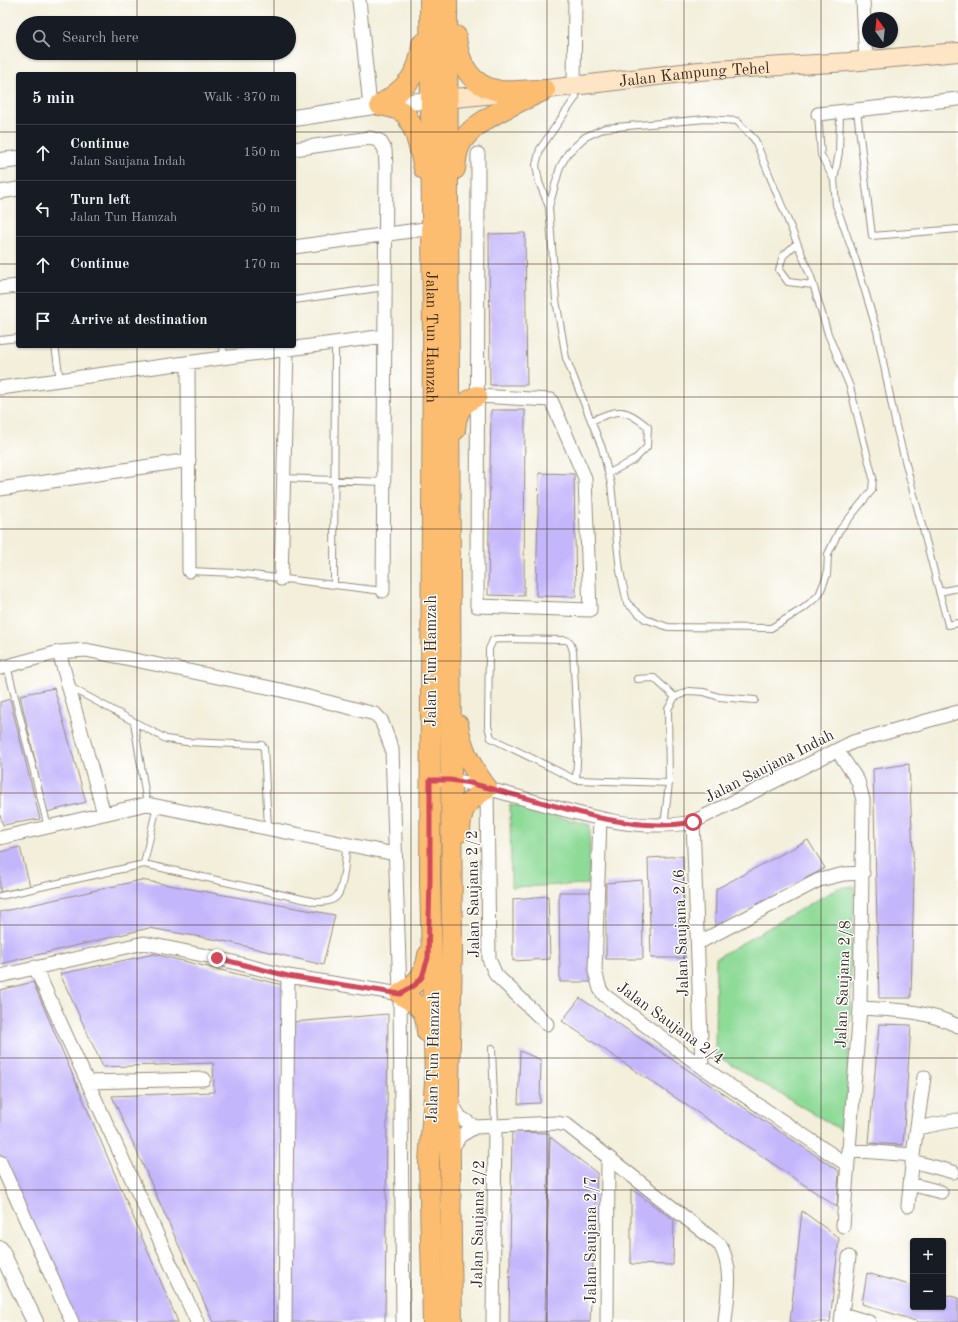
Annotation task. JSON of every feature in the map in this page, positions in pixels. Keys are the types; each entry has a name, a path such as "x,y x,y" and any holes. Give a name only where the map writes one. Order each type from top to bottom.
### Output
{"main road":[{"path":"375,106 399,93 410,81 418,67 421,48 424,0"},
{"name":"Jalan Tun Hamzah","path":"430,0 439,99 447,247 451,632 450,780 452,931 450,1152 452,1322"},
{"name":"Jalan Tun Hamzah","path":"433,1322 429,1162 435,1082 430,880 432,219 439,99 447,0"},
{"path":"454,0 457,48 460,60 476,82 486,87 501,91 545,90"},
{"name":"Jalan Kampung Tehel","path":"439,99 545,90 700,71 866,61 958,52"},
{"path":"447,247 456,157 461,144 491,116 545,90"},
{"path":"375,106 395,108 406,114 422,160 432,219"},
{"path":"448,317 459,378 464,388 477,396"},
{"path":"450,480 456,420 460,407 468,400 477,396"},
{"path":"451,632 460,736 465,754 473,770 487,788 464,808 461,816 452,931"},
{"path":"429,1162 427,1024 425,1013 422,1009 400,994 415,985 422,977 428,958 430,880"}],"street":[{"path":"359,0 375,106"},
{"path":"574,86 575,0"},
{"path":"863,0 866,61"},
{"path":"296,118 375,106 439,99"},
{"path":"818,114 840,113 958,99"},
{"path":"296,149 370,138 380,141 385,150 386,234 383,591"},
{"path":"477,396 551,400 585,478 590,610 477,606 477,396 478,154"},
{"path":"0,161 16,159"},
{"path":"0,192 16,189"},
{"path":"296,247 386,234 432,219"},
{"path":"0,288 16,286"},
{"path":"296,348 385,336"},
{"path":"0,388 188,363 223,352 295,348"},
{"path":"280,579 287,349"},
{"path":"188,363 189,571"},
{"path":"0,489 189,460"},
{"path":"4,667 59,652 86,650 281,690 375,714 381,720 392,749 400,994 399,1026 403,1322"},
{"path":"59,652 104,814"},
{"name":"Jalan Saujana Indah","path":"430,780 450,780 470,783 600,818 638,824 664,826 693,822 837,750 870,736 958,712"},
{"name":"Jalan Saujana 2/8","path":"837,750 858,781 862,790 863,873 860,1008 846,1164 843,1226"},
{"name":"Jalan Saujana 2/2","path":"487,788 489,959 491,967 496,976 547,1024"},
{"path":"0,838 104,814 152,805 395,854"},
{"name":"Jalan Saujana 2/4","path":"600,818 595,971 600,989 604,995 702,1067 846,1164"},
{"name":"Jalan Saujana 2/6","path":"693,822 702,1067"},
{"path":"698,943 820,880 837,875 863,873"},
{"path":"0,976 144,943 217,958 288,976 400,994"},
{"path":"35,967 197,1322"},
{"path":"285,1322 288,976"},
{"path":"860,1008 914,1011 942,1018 958,1026"},
{"path":"908,1206 924,1077"},
{"path":"88,1082 204,1079"},
{"path":"450,1100 460,1117 475,1127"},
{"path":"917,1128 958,1120"},
{"path":"450,1152 460,1136 475,1127 556,1123 567,1125 720,1245 725,1254 729,1272 725,1322"},
{"name":"Jalan Saujana 2/2","path":"493,1322 495,1126"},
{"path":"848,1150 913,1158 953,1172"},
{"name":"Jalan Saujana 2/7","path":"607,1322 608,1157"},
{"path":"0,1162 72,1322"},
{"path":"910,1184 941,1192"},
{"path":"0,1249 35,1322"},
{"path":"849,1257 842,1318 869,1322"}],"lane":[{"path":"549,207 560,167 568,153 585,137 605,128 706,119 737,121 755,140 797,243 813,285 828,334 850,387 873,478 872,490 839,531 828,554 827,575 819,595 804,608 771,628 668,627 645,619 627,602 620,571 612,484 602,448 566,358 556,300 549,207 540,182 536,165 540,149 576,98 574,86"},
{"path":"857,111 872,236 958,229"},
{"path":"840,113 839,152 834,180 836,205 856,261 877,331 896,426 948,625 958,623"},
{"path":"818,114 821,155 834,180"},
{"path":"797,243 783,256 779,270 788,282 813,285"},
{"path":"296,300 385,287"},
{"path":"0,340 16,338"},
{"path":"334,343 334,585"},
{"path":"55,348 60,380"},
{"path":"591,421 609,412 622,412 631,414 648,427 647,447 634,460 609,473"},
{"path":"283,478 384,482"},
{"path":"189,571 236,573 383,591"},
{"path":"940,592 958,588"},
{"path":"576,780 577,736 573,651 570,642 566,640 493,640 489,649 489,734 496,741 576,780 669,783"},
{"path":"4,667 48,827"},
{"path":"637,679 654,678 675,697"},
{"path":"68,686 166,739 175,741 262,745 264,748 268,828"},
{"path":"664,826 669,783 668,709 675,697 689,691 704,692 719,697 755,700"},
{"path":"134,722 152,805 144,864"},
{"path":"0,896 144,864 316,902 325,902 338,896 346,864 346,844"},
{"path":"492,1048 495,1126"}],"green space":[{"path":"510,804 590,825 589,884 511,887"},
{"path":"854,886 846,1133 715,1055 716,958 838,888"}],"building":[{"path":"525,233 527,385 490,385 489,234"},
{"path":"491,410 525,410 524,596 488,595"},
{"path":"539,473 574,474 576,597 536,596"},
{"path":"54,688 86,802 47,812 20,695"},
{"path":"10,699 40,819 3,825 0,815 0,702"},
{"path":"909,764 914,875 911,998 879,998 873,769"},
{"path":"808,840 825,868 715,928 716,889"},
{"path":"20,847 30,886 0,892 0,852"},
{"path":"683,856 685,958 651,958 648,858"},
{"path":"141,880 335,915 323,965 224,941 149,928 0,964 0,912"},
{"path":"642,880 643,959 606,959 606,883"},
{"path":"559,892 592,892 594,982 560,982"},
{"path":"548,896 550,959 513,961 513,899"},
{"path":"154,954 283,985 278,1322 213,1322 112,1096 214,1092 213,1063 103,1067 60,974"},
{"path":"33,982 178,1322 74,1322 0,1156 0,990"},
{"path":"580,998 839,1171 837,1207 562,1021"},
{"path":"388,1014 385,1322 290,1322 293,1022"},
{"path":"879,1024 911,1025 903,1145 869,1143"},
{"path":"520,1051 541,1060 540,1103 518,1104"},
{"path":"512,1132 549,1133 545,1322 509,1322"},
{"path":"550,1137 597,1173 590,1322 545,1322"},
{"path":"631,1189 674,1220 673,1265 631,1264"},
{"path":"802,1211 839,1238 830,1322 790,1322"},
{"path":"867,1273 910,1285 910,1310 946,1310 946,1295 958,1298 958,1322 919,1322 862,1304"}],"route":[{"path":"217,958 288,976 400,994 415,985 422,977 428,958 430,780 450,780 470,783 617,822 664,826 693,822"}]}
